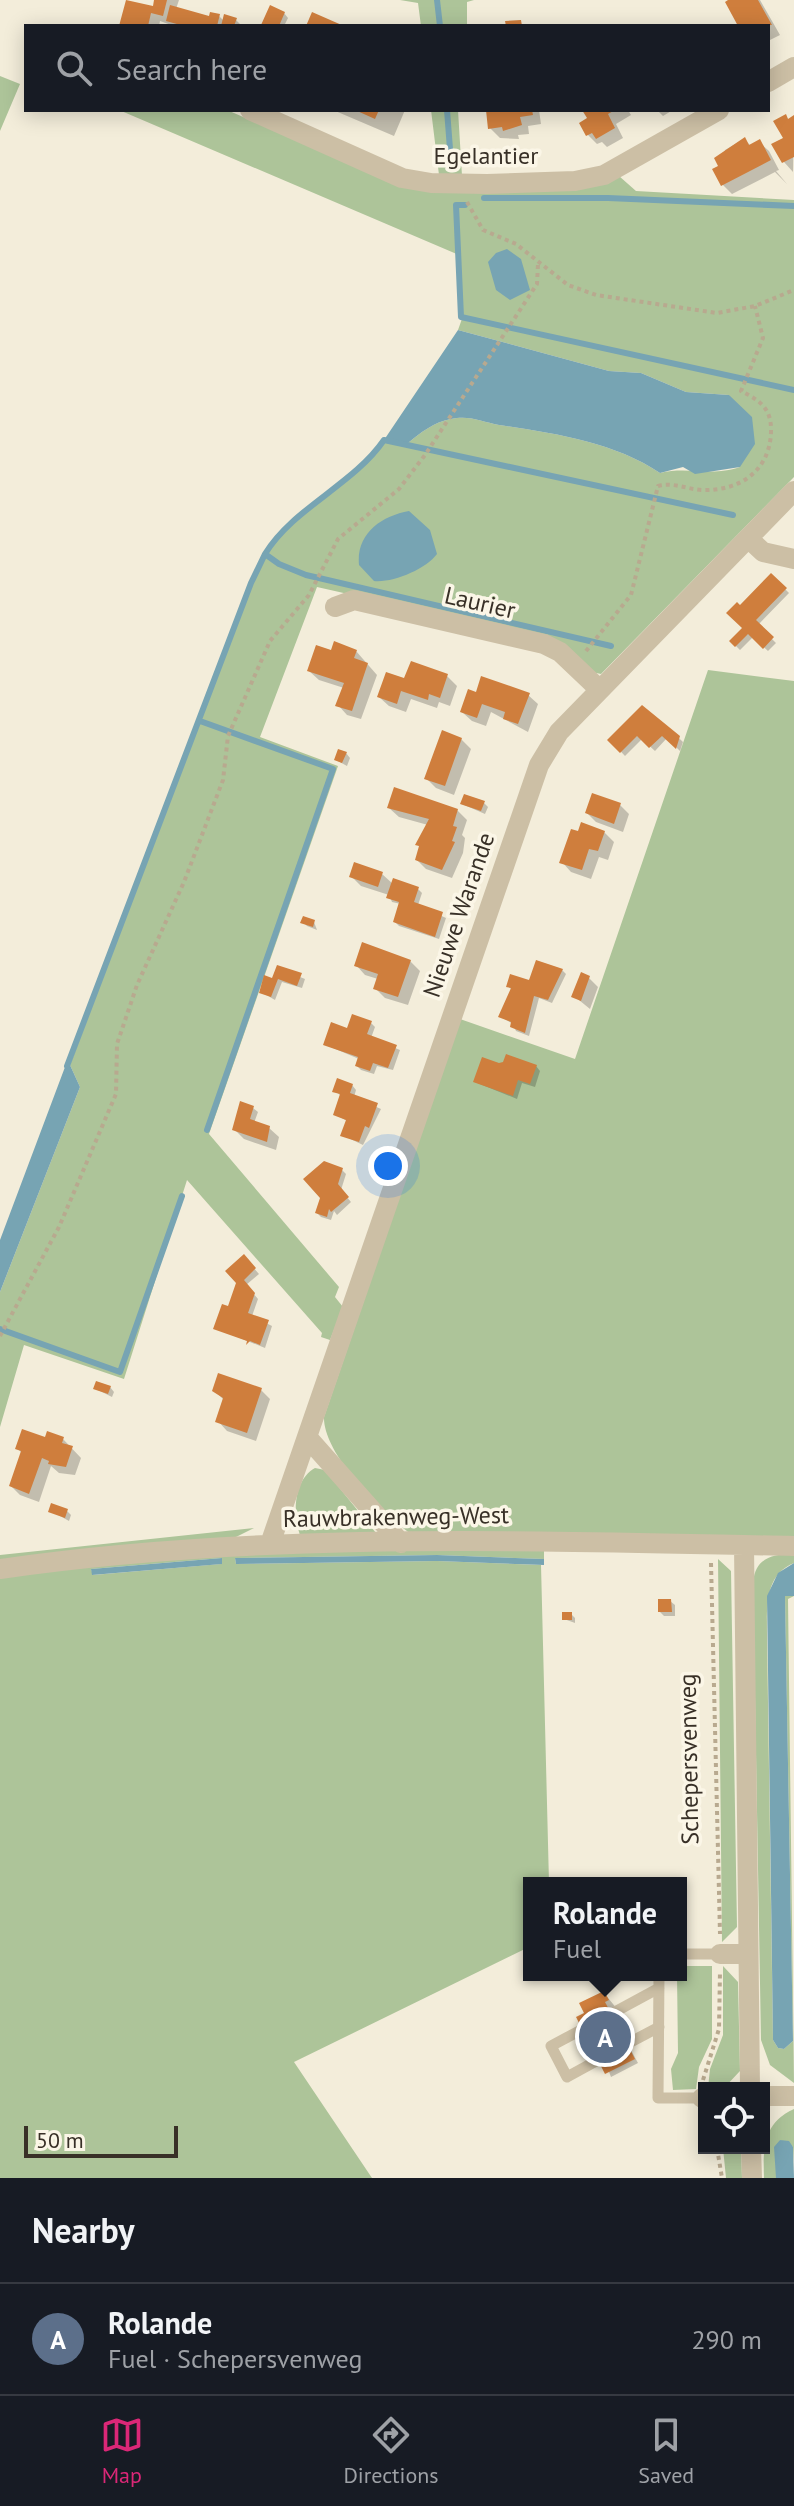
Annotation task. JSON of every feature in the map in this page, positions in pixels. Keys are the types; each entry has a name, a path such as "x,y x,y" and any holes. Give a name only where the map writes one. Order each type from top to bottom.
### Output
{"street":[{"path":"770,81 794,67"},
{"name":"Egelantier","path":"254,112 402,178 465,184 590,179 604,175 715,112"},
{"name":"Nieuwe Warande","path":"270,1544 539,765 559,732 794,491"},
{"path":"748,538 763,552 794,559"},
{"name":"Laurier","path":"335,607 354,600 544,644 560,652 600,690"},
{"path":"307,1437 401,1543"},
{"name":"Rauwbrakenweg-West","path":"0,1569 85,1556 270,1544 794,1546"},
{"path":"744,1545 750,2082"},
{"path":"720,1954 748,1954"},
{"path":"770,2096 794,2096"},
{"path":"751,2154 752,2178"}],"lane":[{"path":"687,1954 720,1954"},
{"path":"659,1981 658,2098 698,2098"},
{"path":"611,2014 659,1988"},
{"path":"627,2044 659,2027"},
{"path":"583,2029 551,2046 567,2077 598,2060"}],"path":[{"path":"465,184 468,206 476,223 490,234 516,244 568,285 628,302 717,313 755,306 794,290"},
{"path":"0,1335 59,1227 116,1094 117,1044 137,985 184,882 223,780 228,736 270,641 309,595 338,539 399,489 425,455 537,284 538,264"},
{"path":"590,646 626,604 636,583 658,486 671,483 699,490 722,489 744,483 761,466 770,442 771,418 761,401 741,391 763,338 755,306"},
{"name":"Schepersvenweg","path":"704,2082 719,2029 720,1954 710,1545"},
{"path":"718,2154 722,2178"}],"green space":[{"path":"400,0 474,0 467,2 467,24 421,24 418,3"},
{"path":"0,76 20,84 0,131"},
{"path":"124,112 232,112 395,183 619,176 636,191 794,200 794,477 601,674 592,672 552,640 317,587 260,737 338,766 209,1134 339,1287 335,1297 343,1307 330,1340 321,1337 322,1333 187,1180 124,1379 24,1345 0,1427 0,1292 80,1087 70,1065 255,571 276,537 374,453 384,440 408,443 433,425 451,419 470,418 582,440 642,462 660,473 719,471 740,467 729,395 686,392 641,373 609,371 458,330 463,316 459,255"},
{"path":"431,112 458,112 462,176 439,175"},
{"path":"708,670 794,681 794,1541 416,1537 389,1516 358,1484 334,1449 326,1432 324,1417 460,1019 575,1059"},
{"path":"315,1468 325,1470 376,1533 301,1538 296,1510 298,1490 307,1474"},
{"path":"254,1528 228,1541 0,1563 0,1555"},
{"path":"544,1548 544,1559 437,1555 235,1558 236,1564 437,1561 541,1565 549,1877 523,1877 523,1950 294,2062 372,2178 0,2178 0,1574 248,1551","holes":["222,1558 221,1564 93,1575 91,1569"]},
{"path":"794,1553 794,1563 784,1568 772,1584 767,1625 773,2040 778,2048 784,2049 793,2041 785,1596 794,1596 788,1599 794,2083 770,2065 761,2040 753,1582 761,1562"},
{"path":"718,1559 731,1571 737,1927 722,1942"},
{"path":"687,1966 712,1966 712,2039 699,2067 696,2089 673,2090 671,2069 678,2053 677,1981 687,1981"},
{"path":"723,1966 738,1982 740,2071 730,2082 709,2082 710,2069 723,2035"},
{"path":"794,2109 794,2162 793,2147 780,2140 776,2178 764,2178 764,2154 770,2154 770,2131"},
{"path":"724,2154 741,2154 742,2178 726,2178"}],"water":[{"path":"507,249 521,259 530,290 510,300 496,290 488,262 496,253"},
{"path":"458,330 609,371 641,373 686,392 729,395 752,417 755,444 740,467 695,474 683,467 660,473 603,446 470,418 445,420 408,443 384,440"},
{"path":"409,511 430,530 437,554 408,574 374,581 359,565 359,554 366,536 380,522"},
{"path":"70,1065 80,1087 0,1292 0,1240 65,1067"},
{"path":"437,1555 544,1559 544,1565 437,1561 236,1564 235,1558"},
{"path":"222,1558 222,1564 92,1575 91,1569"},
{"path":"794,1563 794,1596 785,1596 793,2041 784,2049 778,2048 773,2040 767,1596 778,1573"},
{"path":"780,2140 789,2141 793,2147 794,2178 776,2178 774,2147"}],"building":[{"path":"126,0 153,6 154,0 167,0 163,16 151,13 148,24 120,24"},
{"path":"758,0 772,25 737,24 725,2"},
{"path":"170,5 209,16 210,12 220,14 218,24 166,21"},
{"path":"270,5 285,12 280,24 261,24"},
{"path":"312,12 339,24 307,24"},
{"path":"224,14 237,18 235,24 222,24"},
{"path":"521,20 522,24 506,24 505,21"},
{"path":"359,112 378,112 375,119"},
{"path":"486,112 532,112 533,115 520,117 522,125 503,131 502,127 488,129"},
{"path":"583,112 612,112 608,114 615,128 596,139 592,133 586,136 579,123 587,118"},
{"path":"786,114 788,119 794,115 794,157 782,163 771,144 783,138 773,121"},
{"path":"745,137 749,145 760,139 771,160 721,186 712,169 718,166 714,158"},
{"path":"771,573 787,588 756,620 774,637 763,649 748,634 735,647 729,641 742,628 726,613 737,602 740,605"},
{"path":"334,641 357,650 354,658 368,663 352,711 335,706 344,683 307,671 316,645 331,650"},
{"path":"411,661 448,674 440,698 429,694 428,700 401,691 397,704 377,697 386,672 404,678"},
{"path":"481,676 530,693 518,724 503,719 505,712 482,704 477,718 460,712 468,689 476,692"},
{"path":"642,705 680,736 676,749 662,736 649,748 637,736 620,753 607,740"},
{"path":"442,730 462,738 445,786 424,779"},
{"path":"338,749 347,752 342,763 334,760"},
{"path":"394,787 458,809 453,826 457,827 452,841 455,842 442,870 415,860 419,846 415,845 429,819 387,808"},
{"path":"592,793 621,803 614,824 585,813"},
{"path":"464,794 485,801 481,811 460,804"},
{"path":"581,822 605,831 598,851 589,849 582,870 559,863 571,829 578,831"},
{"path":"354,862 383,872 378,887 349,877"},
{"path":"393,878 419,887 414,902 443,912 435,937 393,922 399,902 386,898"},
{"path":"303,916 315,920 313,927 300,923"},
{"path":"362,942 411,960 398,997 373,989 378,974 354,966"},
{"path":"536,960 563,969 548,1000 534,996 525,1033 510,1027 511,1022 498,1017 511,988 506,987 510,974 529,980"},
{"path":"277,965 302,973 297,986 278,979 271,997 259,993 264,975 272,978"},
{"path":"581,972 590,976 581,1001 571,997"},
{"path":"352,1014 372,1021 367,1034 397,1045 388,1068 373,1063 370,1071 355,1066 358,1057 323,1045 331,1022 347,1028"},
{"path":"506,1054 537,1065 530,1084 518,1080 513,1096 473,1082 482,1057 499,1063 503,1062"},
{"path":"337,1078 353,1084 350,1093 378,1103 369,1128 365,1126 359,1142 340,1136 346,1120 333,1115 340,1094 332,1092"},
{"path":"240,1101 254,1106 250,1119 270,1126 267,1142 232,1130"},
{"path":"324,1161 343,1168 338,1184 349,1197 331,1212 329,1209 327,1217 315,1213 320,1198 303,1179"},
{"path":"244,1254 256,1268 244,1280 255,1293 248,1313 269,1320 260,1345 250,1341 246,1345 247,1341 213,1329 222,1304 228,1306 236,1283 225,1271"},
{"path":"218,1373 262,1388 247,1433 215,1422 223,1398 212,1391"},
{"path":"96,1381 111,1386 108,1394 93,1389"},
{"path":"22,1429 45,1437 47,1431 64,1437 62,1443 73,1446 66,1467 48,1464 49,1461 42,1458 29,1494 9,1486 21,1451 15,1449"},
{"path":"51,1503 68,1509 65,1518 48,1512"},
{"path":"658,1599 671,1599 672,1612 658,1612"},
{"path":"562,1612 572,1612 572,1620 562,1620"},
{"path":"604,1991 609,2000 605,2002 635,2059 605,2074 576,2017 584,2013 579,2003"}],"waterway":[{"path":"437,0 440,24"},
{"path":"447,112 451,162"},
{"path":"484,198 608,198 794,206"},
{"path":"465,205 456,205 461,317 794,390"},
{"path":"611,646 306,575 279,564 265,554 291,523 356,470 384,440 733,515"},
{"path":"67,1066 251,583 265,554"},
{"path":"200,721 333,769 207,1130"},
{"path":"0,1329 120,1372 182,1196"}],"place":[{"name":"Rolande","path":"605,2037"}]}
